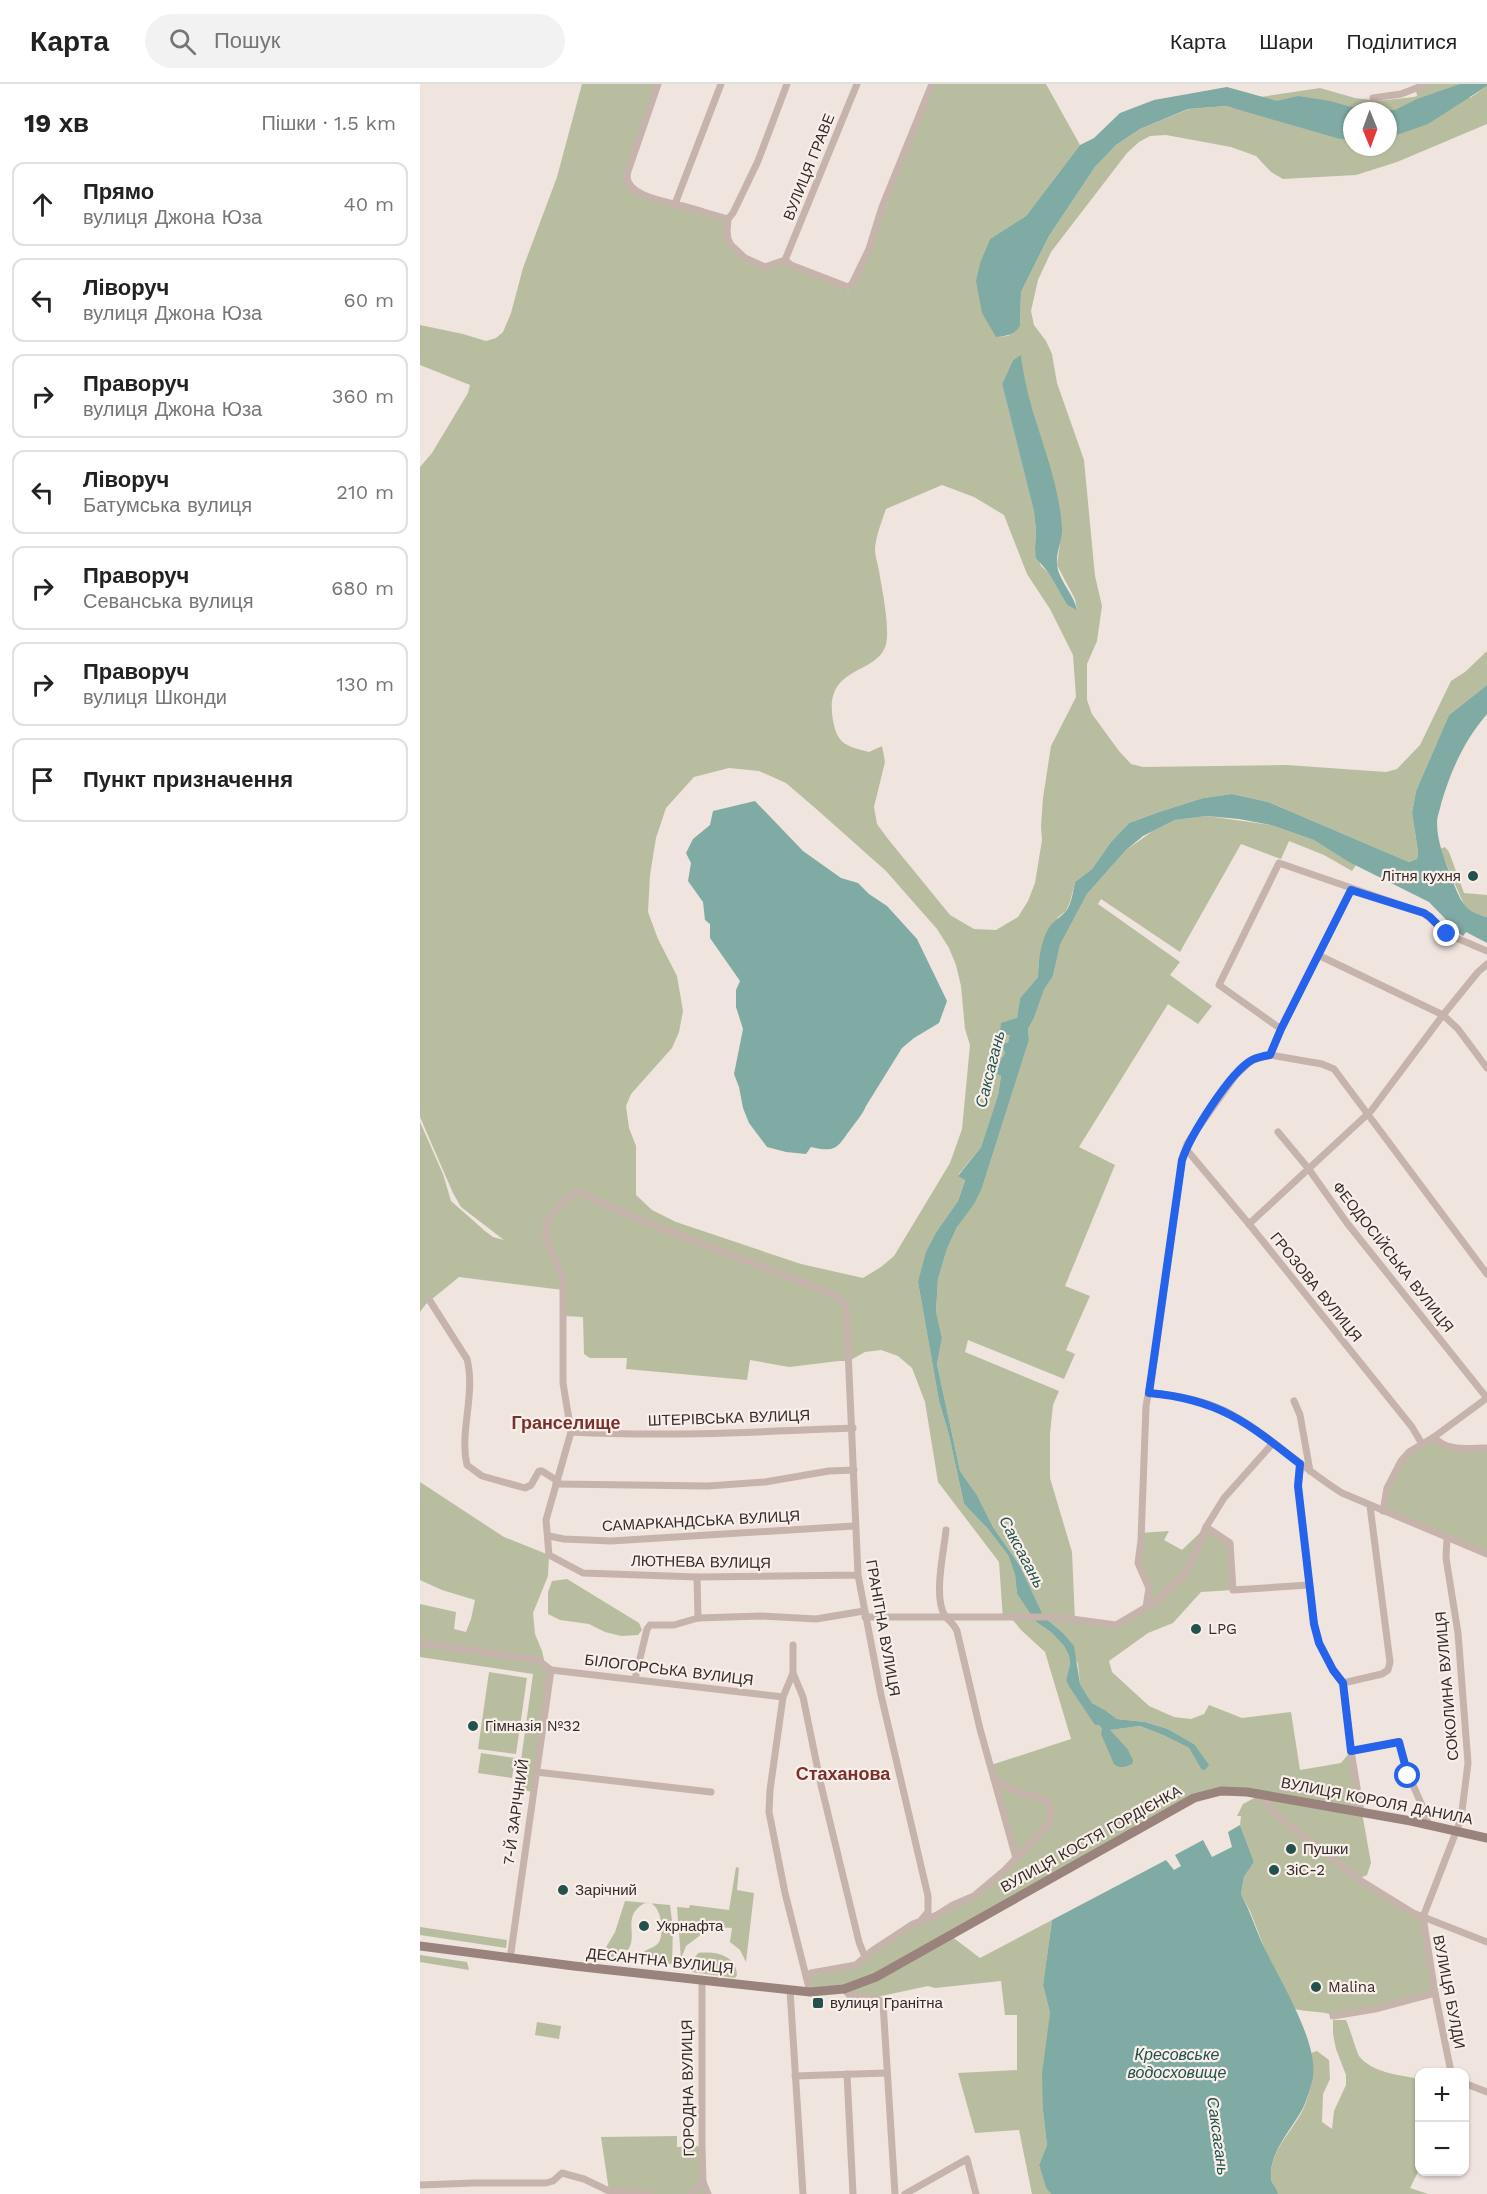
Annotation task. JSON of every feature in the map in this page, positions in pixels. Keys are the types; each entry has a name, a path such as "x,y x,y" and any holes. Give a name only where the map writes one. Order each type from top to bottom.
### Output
{"main road":[{"name":"ВУЛИЦЯ КОСТЯ ГОРДІЄНКА","path":"893,1968 1194,1798 1221,1791 1261,1794"},
{"name":"ВУЛИЦЯ КОРОЛЯ ДАНИЛА","path":"1261,1794 1428,1824 1487,1838"},
{"name":"ДЕСАНТНА ВУЛИЦЯ","path":"420,1946 510,1959 810,1992 844,1989 858,1985 893,1968"}],"street":[{"path":"658,84 630,162 627,181 632,188 646,196 728,219"},
{"path":"675,204 721,84"},
{"path":"787,84 758,161 728,219 728,239 745,258 765,267 785,260 791,265 848,287 852,284 869,249 886,198 932,84"},
{"name":"ВУЛИЦЯ ГРАВЕ","path":"785,260 857,84"},
{"path":"1373,98 1401,94 1427,84"},
{"path":"1281,1029 1219,984 1278,864 1285,864 1351,890 1424,913 1447,934 1487,951"},
{"path":"1270,1055 1351,890"},
{"path":"1318,955 1443,1015 1458,1029 1487,1068"},
{"path":"1248,1224 1369,1113 1443,1015 1486,966"},
{"path":"1146,1607 1149,1588 1138,1563 1141,1541 1146,1413 1186,1149 1203,1119 1236,1075 1252,1060 1270,1055 1329,1066 1334,1069 1487,1274"},
{"name":"ФЕОДОСІЙСЬКА ВУЛИЦЯ","path":"1278,1132 1308,1168 1347,1224 1487,1398"},
{"name":"ГРОЗОВА ВУЛИЦЯ","path":"1186,1149 1412,1426 1422,1444"},
{"name":"ГРАНІТНА ВУЛИЦЯ","path":"571,1432 563,1383 564,1281 547,1245 546,1236 549,1218 572,1194 579,1192 633,1217 835,1295 842,1300 848,1309 854,1526 858,1575 881,1695 928,1896 928,1912 922,1919"},
{"path":"430,1301 467,1359 470,1369 465,1459 467,1465 482,1476 525,1488 531,1485 539,1471 543,1471 556,1482 688,1487 765,1482 829,1470 854,1470"},
{"path":"1149,1393 1186,1397 1213,1406 1252,1426 1300,1464 1342,1493 1487,1554"},
{"path":"1383,1511 1387,1488 1401,1461 1409,1452 1434,1437 1487,1398"},
{"path":"1294,1401 1300,1415 1310,1471"},
{"name":"ШТЕРІВСЬКА ВУЛИЦЯ","path":"571,1432 626,1435 853,1428"},
{"path":"549,1536 546,1520 571,1432"},
{"path":"1434,1437 1446,1447 1487,1448"},
{"path":"634,1679 650,1625 674,1625 698,1618 760,1616 816,1619 865,1614 1057,1617 1116,1625 1155,1602 1183,1575 1191,1563 1206,1527 1233,1487 1273,1443"},
{"path":"1300,1464 1298,1486 1314,1624 1319,1643 1333,1670 1343,1683 1361,1812"},
{"path":"1343,1683 1382,1674 1388,1670 1390,1662 1370,1506"},
{"name":"САМАРКАНДСЬКА ВУЛИЦЯ","path":"549,1536 611,1541 854,1526"},
{"path":"1206,1527 1230,1543 1233,1590 1309,1585"},
{"path":"946,1530 939,1581 945,1616 954,1624 957,1631 1016,1858"},
{"name":"ЛЮТНЕВА ВУЛИЦЯ","path":"549,1536 549,1555 579,1572 697,1578 858,1575"},
{"name":"СОКОЛИНА ВУЛИЦЯ","path":"1423,1917 1463,1809 1468,1763 1458,1633 1446,1558 1447,1538"},
{"path":"697,1578 698,1618"},
{"name":"БІЛОГОРСЬКА ВУЛИЦЯ","path":"420,1643 538,1660 551,1670 783,1697"},
{"path":"793,1645 793,1673 783,1697 769,1812 785,1893 810,1992"},
{"name":"7-Й ЗАРІЧНИЙ","path":"510,1959 551,1670"},
{"path":"793,1673 803,1697 826,1808 859,1942 865,1957"},
{"path":"1351,1751 1399,1742 1408,1776 1428,1824"},
{"path":"536,1772 711,1792"},
{"path":"807,1977 811,1973 856,1965 922,1919 938,1915 953,1905 974,1896 990,1885 1049,1823 1051,1809 1045,1800 1010,1789 994,1778"},
{"path":"1261,1794 1275,1814 1358,1879 1395,1903 1423,1917 1487,1942"},
{"name":"ВУЛИЦЯ БУЛДИ","path":"1423,1917 1450,2068"},
{"name":"ГОРОДНА ВУЛИЦЯ","path":"702,1980 703,2182 708,2194"},
{"path":"844,1989 851,1997 880,1999 883,2003 894,2194"},
{"path":"790,1990 803,2194"},
{"path":"1333,2016 1375,2009 1435,1993"},
{"path":"795,2076 887,2073"},
{"path":"847,2074 853,2194"},
{"path":"1469,2085 1487,2092"},
{"path":"904,2194 967,2159 976,2194"},
{"path":"420,2186 473,2182 546,2183 553,2181 562,2173 584,2179 609,2191 649,2194"},
{"path":"692,2194 703,2182"}],"green space":[{"path":"582,84 658,84 630,162 631,190 721,219 725,222 729,237 738,251 756,266 763,269 780,262 842,286 848,291 855,285 934,84 1046,84 1080,145 1026,216 990,239 981,260 996,337 1008,336 1020,326 1021,292 1049,236 1095,167 1116,145 1140,129 1189,109 1226,106 1232,108 1241,100 1320,88 1355,98 1378,101 1417,96 1416,90 1428,84 1461,84 1470,98 1487,86 1487,124 1397,162 1356,175 1283,179 1271,172 1256,156 1231,147 1166,135 1150,136 1127,153 1051,252 1038,280 1031,311 1034,325 1052,354 1057,383 1084,460 1095,576 1102,606 1097,641 1087,664 1087,700 1092,714 1131,764 1143,767 1287,765 1386,772 1397,769 1420,745 1451,681 1465,672 1487,651 1487,685 1449,715 1416,791 1412,813 1418,851 1417,859 1409,862 1268,802 1232,794 1203,798 1129,823 1111,842 1092,869 1075,882 1066,911 1058,917 1038,965 1038,977 1020,998 1017,1018 1008,1043 999,1042 1005,1053 993,1072 1001,1076 998,1095 981,1147 958,1175 965,1179 958,1201 937,1231 918,1282 939,1401 964,1504 988,1529 1008,1555 1015,1575 1017,1594 1035,1621 1052,1633 1064,1646 1070,1664 1066,1680 1068,1685 1095,1724 1099,1724 1102,1729 1127,1748 1109,1730 1140,1726 1163,1735 1189,1748 1201,1769 1194,1744 1168,1729 1145,1722 1117,1719 1092,1703 1080,1684 1078,1664 1062,1632 1044,1617 1020,1566 993,1527 977,1495 960,1471 937,1364 942,1338 936,1313 938,1279 947,1249 957,1227 982,1188 1029,1040 1028,1029 1044,990 1053,976 1060,945 1087,894 1126,850 1153,831 1175,820 1207,816 1271,825 1314,840 1356,865 1352,871 1324,855 1289,841 1281,859 1241,844 1180,952 1101,899 1098,904 1180,962 1170,975 1212,1006 1198,1024 1168,1004 1079,1147 1115,1165 1065,1286 1090,1296 1066,1350 1075,1354 1064,1379 968,1340 965,1352 1059,1391 1053,1405 1050,1434 1050,1478 1072,1552 1075,1620 1113,1625 1145,1607 1148,1597 1140,1568 1140,1533 1169,1531 1164,1540 1182,1550 1206,1527 1230,1543 1233,1590 1201,1592 1173,1623 1148,1633 1109,1661 1112,1672 1149,1706 1174,1717 1191,1719 1204,1714 1209,1705 1242,1718 1291,1712 1300,1770 1341,1763 1351,1751 1371,1863 1367,1875 1358,1879 1423,1917 1435,1993 1332,2015 1295,2009 1266,1952 1241,1894 1244,1877 1254,1862 1240,1825 1241,1816 1237,1816 1243,1804 1260,1795 1210,1793 951,1936 980,1958 1052,1920 1043,1985 1050,2013 1043,2111 1047,2145 1039,2165 1046,2188 1051,2194 1032,2194 1019,2130 975,2133 958,2073 1017,2070 1017,2015 1005,2015 1001,1981 935,1988 928,1986 872,1998 851,1997 844,1989 810,1992 807,1977 851,1967 888,1940 974,1896 1016,1858 991,1765 1071,1739 1045,1652 1012,1619 1003,1619 999,1562 938,1482 925,1402 912,1368 898,1356 881,1350 865,1352 849,1361 789,1367 750,1360 747,1380 626,1369 627,1358 590,1358 584,1354 583,1317 564,1316 563,1290 459,1277 426,1304 420,1312 420,1122 443,1174 451,1201 493,1237 504,1240 461,1207 420,1117 420,467 432,453 468,393 470,385 420,365 420,325 486,341 496,338 503,332 511,313 523,268 557,177","holes":["1021,356 1023,377 1050,470 1062,528 1057,565 1075,599 1077,609 1067,605 1048,572 1041,566 1035,549 1034,512 1002,384 1013,360","942,485 974,497 1004,515 1027,574 1050,609 1073,655 1076,697 1051,746 1043,798 1042,840 1035,883 1018,917 996,930 974,929 950,915 888,839 877,824 874,807 885,762 882,746 869,752 844,743 837,735 833,720 832,702 836,689 843,680 873,662 881,654 886,644 884,598 875,554 878,533 886,509","729,768 759,771 786,783 814,807 886,871 937,929 956,965 961,986 965,1029 970,1045 962,1129 950,1163 894,1256 863,1278 801,1264 676,1222 652,1210 636,1195 636,1146 629,1128 626,1106 631,1094 672,1048 679,1032 683,1011 677,976 658,939 648,912 650,875 656,838 666,808 694,777"]},
{"path":"1445,847 1464,893 1487,895 1487,917 1474,914 1464,905 1440,849"},
{"path":"1434,1437 1442,1445 1487,1448 1487,1554 1383,1511 1385,1496 1401,1461"},
{"path":"420,1482 504,1537 549,1555 548,1576 533,1613 535,1634 545,1664 551,1670 533,1792 517,1789 533,1674 420,1657 420,1604 456,1612 454,1629 466,1632 475,1600 442,1590 420,1580"},
{"path":"567,1579 639,1623 642,1630 638,1635 621,1636 605,1632 589,1624 560,1620 548,1614 548,1592 552,1581"},
{"path":"489,1672 527,1678 516,1754 478,1749"},
{"path":"481,1753 515,1758 512,1778 478,1773"},
{"path":"736,1867 739,1868 737,1890 754,1893 746,1962 740,1950 730,1942 732,1928 704,1926 702,1934 686,1946 681,1959 677,1907 689,1908 690,1905 729,1910"},
{"path":"625,1901 648,1903 643,1904 633,1914 632,1940 628,1950 619,1949 619,1952 628,1953 625,1958 601,1956 615,1932"},
{"path":"650,1903 670,1905 673,1928 672,1964 642,1961 640,1958 644,1952 658,1943 662,1933 658,1911"},
{"path":"420,1927 507,1940 506,1948 420,1935"},
{"path":"698,1953 724,1956 733,1963 737,1975 735,1978 692,1972 688,1968"},
{"path":"420,1955 467,1962 469,1970 420,1962"},
{"path":"1333,2020 1346,2020 1359,2056 1365,2062 1379,2070 1415,2078 1416,2176 1410,2188 1428,2194 1278,2194 1271,2179 1274,2157 1301,2114 1309,2092 1311,2053 1317,2051 1329,2060 1330,2079 1323,2094 1322,2122 1332,2129 1334,2111 1346,2085 1346,2075 1333,2034"},
{"path":"537,2022 561,2026 559,2039 535,2035"},
{"path":"677,2136 677,2147 702,2146 703,2182 708,2194 609,2191 601,2137"}],"water":[{"path":"1460,84 1487,84 1428,124 1397,135 1397,109 1417,99"},
{"path":"1227,87 1277,101 1298,96 1343,105 1343,139 1226,106 1188,109 1140,129 1116,145 1095,167 1049,236 1021,292 1020,326 1010,335 996,337 982,313 976,281 981,260 990,239 1026,216 1080,145 1094,138 1120,113 1154,100"},
{"path":"1021,355 1029,398 1055,483 1059,505 1062,532 1057,559 1058,570 1077,610 1067,605 1048,572 1036,558 1034,512 1002,384 1013,360"},
{"path":"1487,685 1487,714 1459,756 1445,791 1437,822 1442,851 1461,899 1473,912 1487,917 1487,943 1466,932 1463,936 1460,934 1429,902 1349,862 1314,840 1271,825 1207,816 1175,820 1143,836 1126,850 1087,894 1060,945 1053,976 1044,990 1028,1029 1029,1040 982,1188 974,1204 957,1227 947,1249 938,1279 936,1312 942,1338 937,1364 960,1471 977,1495 993,1527 1020,1566 1044,1617 1074,1646 1080,1684 1092,1703 1117,1719 1145,1722 1168,1729 1194,1744 1209,1765 1205,1770 1201,1769 1189,1748 1140,1726 1110,1730 1127,1748 1133,1760 1132,1764 1118,1767 1114,1764 1101,1734 1102,1729 1099,1725 1095,1725 1068,1685 1066,1680 1070,1664 1064,1646 1052,1633 1035,1621 1017,1594 1015,1575 1008,1555 988,1529 964,1504 939,1401 918,1282 926,1252 937,1231 958,1201 965,1180 958,1176 981,1147 998,1095 1001,1076 993,1072 1005,1053 999,1042 1008,1043 1010,1035 1000,1034 1001,1023 1017,1018 1020,998 1038,977 1044,937 1052,924 1067,910 1075,882 1092,869 1111,842 1129,823 1203,798 1232,794 1268,802 1409,862 1417,859 1418,851 1412,813 1416,791 1449,715"},
{"path":"755,801 803,851 841,878 858,883 887,906 917,939 947,1001 939,1023 902,1048 841,1143 827,1149 811,1147 806,1154 767,1147 749,1123 734,1074 743,1029 736,1007 736,990 740,981 710,938 710,924 705,920 703,902 688,881 691,863 686,853 693,839 710,825 713,811"},
{"name":"Кресовське водосховище","path":"1240,1825 1254,1862 1244,1877 1241,1894 1263,1946 1298,2014 1310,2047 1313,2063 1313,2077 1309,2093 1277,2150 1271,2168 1272,2182 1278,2194 1051,2194 1046,2188 1039,2165 1047,2145 1042,2074 1050,2013 1043,1985 1052,1920 1166,1860 1174,1870 1181,1866 1175,1855 1203,1840 1212,1857 1232,1847 1228,1832"}],"place":[{"name":"Літня кухня","path":"1473,876"},
{"name":"LPG","path":"1196,1629"},
{"name":"Гімназія №32","path":"473,1726"},
{"name":"Пушки","path":"1291,1849"},
{"name":"ЗіС-2","path":"1274,1870"},
{"name":"Зарічний","path":"563,1890"},
{"name":"Укрнафта","path":"644,1926"},
{"name":"Malina","path":"1316,1987"},
{"name":"вулиця Гранітна","path":"818,2003"}],"district":[{"name":"Гранселище","path":"566,1422"},
{"name":"Стаханова","path":"843,1773"}],"route":[{"path":"1408,1776 1399,1742 1351,1751 1343,1699 1343,1683 1333,1670 1319,1643 1314,1624 1300,1516 1298,1486 1300,1464 1252,1426 1226,1411 1186,1397 1149,1393 1182,1160 1187,1144 1203,1119 1246,1064 1270,1055 1351,890 1424,913 1447,934"}],"water label":[{"name":"Саксагань","path":"990,1069"},
{"name":"Саксагань","path":"1022,1552"},
{"name":"Саксагань","path":"1218,2136"}]}
